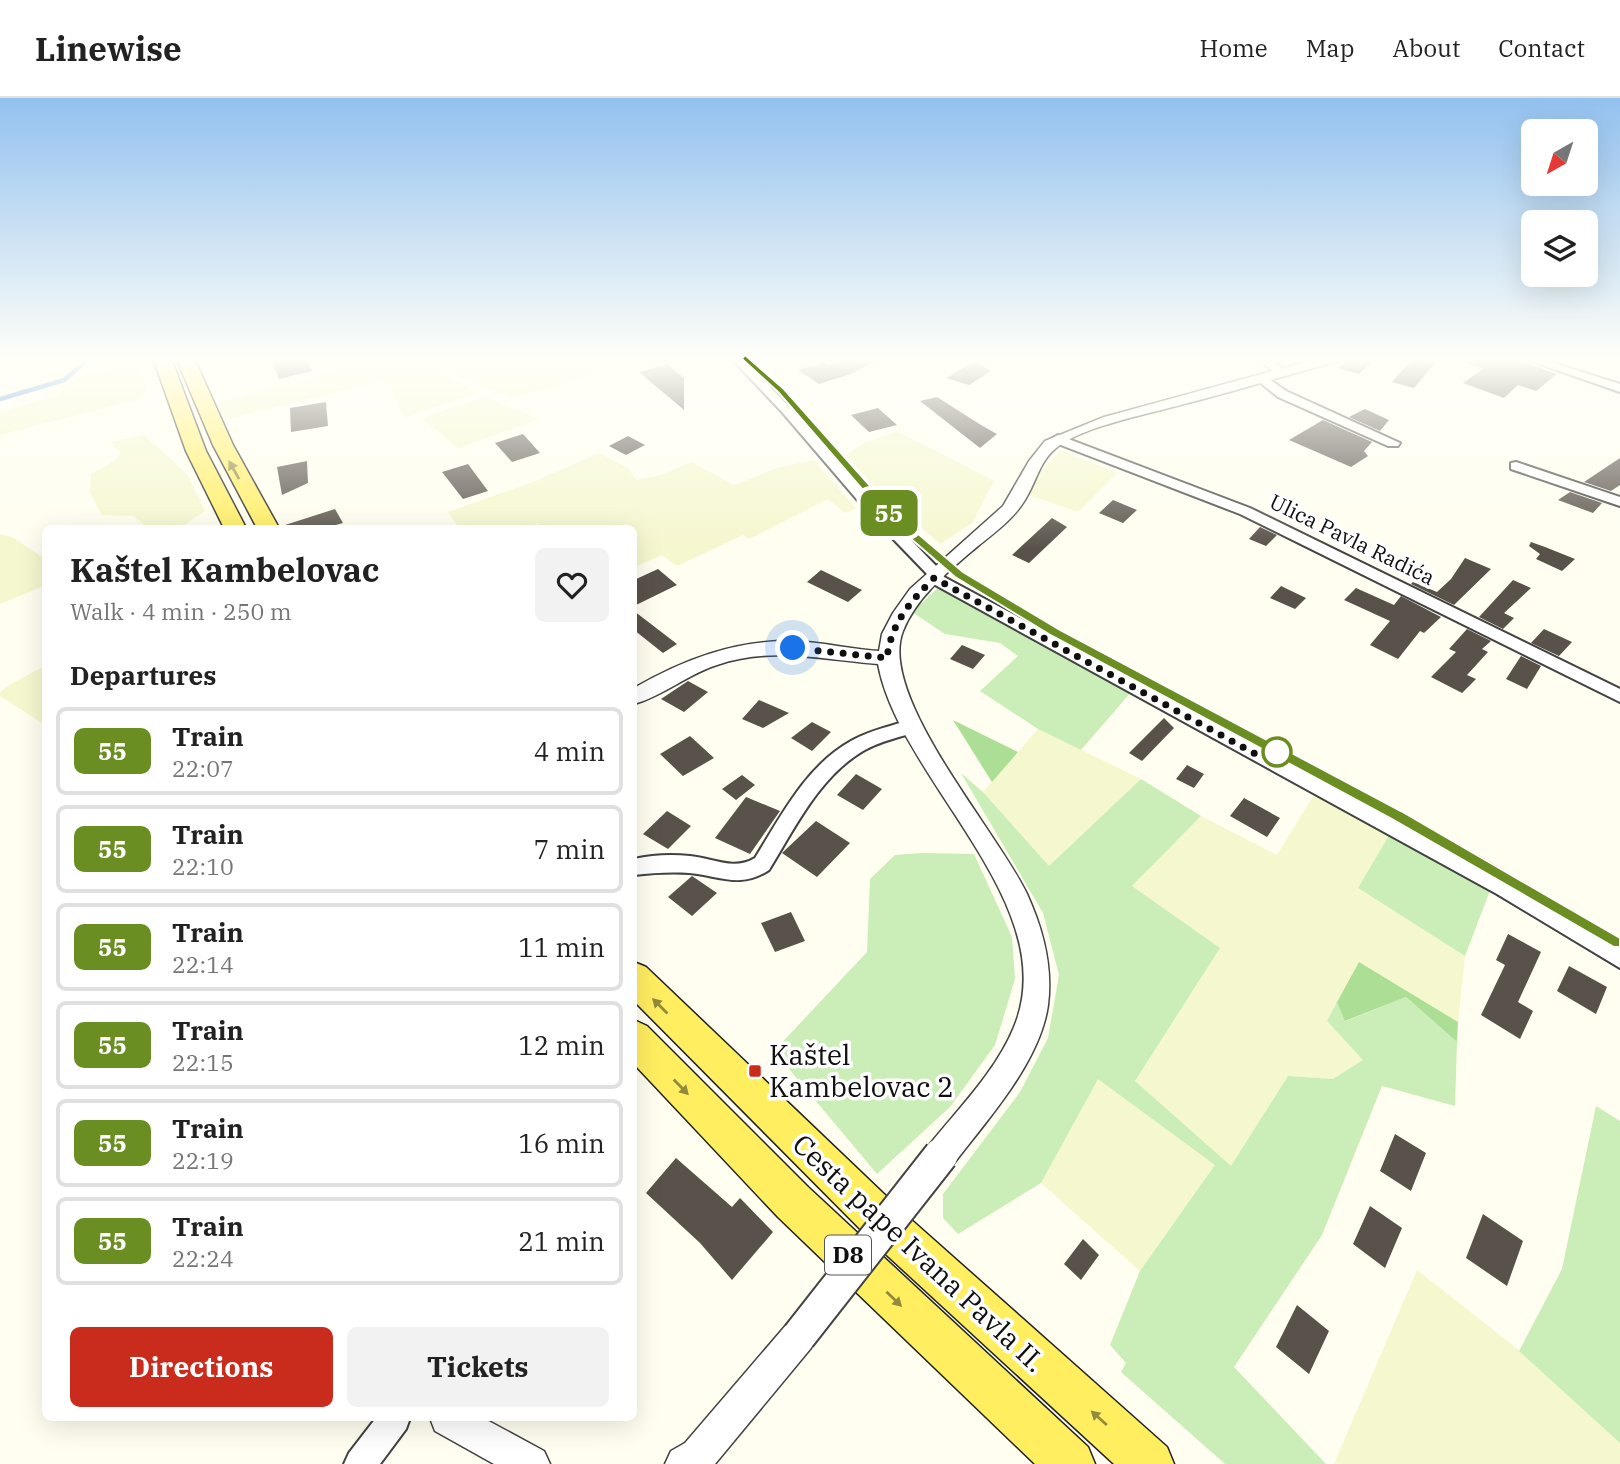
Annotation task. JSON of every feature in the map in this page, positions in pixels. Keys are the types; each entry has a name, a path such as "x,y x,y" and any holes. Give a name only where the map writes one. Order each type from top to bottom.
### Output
{"main road":[{"path":"185,422 196,452 233,525"},
{"path":"210,422 266,525"},
{"name":"Cesta pape Ivana Pavla II.","path":"637,981 892,1231 1150,1464"},
{"name":"Cesta pape Ivana Pavla II.","path":"637,1041 793,1202 1071,1464"}],"street":[{"path":"797,422 935,577 1493,882 1620,958"},
{"path":"684,1464 698,1456 799,1336 941,1155 1006,1067 1023,1039 1034,1007 1034,949 1022,914 1003,874 913,726 887,658 889,641 901,614 912,599 1011,508 1039,455 1058,439 1109,422"},
{"path":"1345,422 1393,443"},
{"name":"Ulica Pavla Radića","path":"1058,439 1245,511 1620,696"},
{"path":"1517,466 1620,502"},
{"path":"637,695 682,668 713,656 741,650 793,648 887,658"},
{"path":"637,867 697,865 737,875 755,870 762,864 817,780 831,766 853,748 913,726"},
{"path":"360,1464 392,1421"},
{"path":"453,1421 531,1464"}],"green space":[{"path":"0,422 52,422 0,435"},
{"path":"426,422 531,422 458,448"},
{"path":"897,431 994,481 972,523 940,544 875,487 846,455 864,443"},
{"path":"144,435 187,474 205,511 184,525 144,525 134,516 102,515 90,493 91,474 116,460 121,452 110,442"},
{"path":"1061,450 1117,473 1078,512 1029,495 1036,477"},
{"path":"599,453 628,468 636,480 660,475 692,462 734,485 777,468 814,460 856,508 845,513 828,499 749,539 743,535 677,566 662,555 637,566 637,525 457,525 448,512 533,482"},
{"path":"0,534 12,537 42,557 42,587 0,604"},
{"path":"940,586 1132,691 1081,750 1038,729 980,691 1018,656 1000,643 945,634 912,612"},
{"path":"42,668 42,723 0,696 0,692"},
{"path":"953,720 1018,752 992,782"},
{"path":"1038,729 1141,779 1049,866 983,792"},
{"path":"961,773 983,792 1049,866 1141,779 1201,816 1132,886 1220,948 1135,1081 1231,1166 1288,1076 1333,1079 1363,1060 1327,1021 1337,1002 1346,1021 1406,997 1457,1042 1455,1106 1382,1086 1322,1235 1234,1367 1326,1464 1225,1464 1121,1372 1126,1363 1110,1345 1140,1271 1215,1165 1098,1079 1041,1183 958,1234 943,1218 943,1194 1020,1092 1048,1038 1059,975 1043,913"},
{"path":"1317,790 1391,832 1358,888 1465,956 1458,1022 1359,962 1327,1021 1364,1060 1333,1079 1288,1076 1231,1167 1135,1081 1220,948 1132,886 1201,816 1277,855"},
{"path":"1391,832 1491,888 1465,956 1358,888"},
{"path":"974,854 1012,937 1015,979 995,1045 950,1107 877,1174 774,1051 867,952 870,879 895,855"},
{"path":"1359,962 1458,1022 1457,1042 1406,997 1345,1021 1337,1002"},
{"path":"1098,1078 1216,1165 1140,1271 1041,1183"},
{"path":"1596,1106 1620,1121 1620,1443 1519,1351 1562,1269"},
{"path":"1417,1270 1520,1351 1620,1443 1620,1464 1334,1464"}],"building":[{"path":"291,422 328,422 328,426 291,432"},
{"path":"858,422 893,422 897,425 869,432"},
{"path":"946,422 976,422 997,434 980,448"},
{"path":"1320,422 1327,422 1372,442 1364,451 1368,456 1351,467 1289,440"},
{"path":"1360,422 1388,422 1380,431"},
{"path":"523,434 540,453 512,462 495,443"},
{"path":"628,436 645,445 626,455 609,446"},
{"path":"1620,458 1620,485 1611,491 1584,482"},
{"path":"307,461 308,483 282,495 277,467"},
{"path":"468,464 488,491 463,499 442,472"},
{"path":"1570,492 1602,503 1593,513 1558,500"},
{"path":"1113,500 1137,510 1123,523 1099,513"},
{"path":"335,509 343,523 336,525 285,525"},
{"path":"1052,518 1067,527 1029,563 1012,555"},
{"path":"1260,527 1277,535 1266,546 1249,539"},
{"path":"1531,542 1575,559 1562,571 1536,559 1540,554 1529,546"},
{"path":"1465,558 1491,569 1454,605 1411,584 1413,582 1437,592 1451,579"},
{"path":"658,569 677,585 637,605 637,579"},
{"path":"821,570 862,590 848,602 807,582"},
{"path":"1513,580 1531,588 1504,613 1514,618 1503,629 1479,617"},
{"path":"1281,586 1306,598 1295,609 1270,598"},
{"path":"1356,588 1394,605 1401,596 1441,617 1424,633 1420,631 1398,659 1370,645 1390,621 1344,600"},
{"path":"637,613 677,644 663,653 637,632"},
{"path":"1467,629 1491,641 1482,649 1488,652 1467,675 1476,679 1462,693 1431,677 1456,652 1449,649"},
{"path":"1544,629 1572,642 1559,656 1531,643"},
{"path":"962,645 985,655 973,669 950,659"},
{"path":"1521,656 1541,666 1527,689 1506,679"},
{"path":"688,681 708,692 684,712 661,699"},
{"path":"759,700 789,713 763,728 742,719"},
{"path":"1164,718 1174,728 1142,761 1129,753"},
{"path":"812,722 831,732 812,751 791,738"},
{"path":"690,736 714,758 683,776 660,754"},
{"path":"1187,765 1204,774 1194,788 1176,779"},
{"path":"856,774 882,789 863,810 837,795"},
{"path":"742,775 755,785 736,800 722,789"},
{"path":"746,797 780,811 750,854 715,838"},
{"path":"1244,798 1280,818 1267,837 1230,816"},
{"path":"667,811 691,826 668,849 643,834"},
{"path":"816,821 850,843 817,877 782,853"},
{"path":"692,876 717,893 692,916 668,897"},
{"path":"791,912 805,941 775,952 761,923"},
{"path":"1508,934 1541,952 1518,1002 1533,1011 1520,1039 1481,1015 1505,965 1496,960"},
{"path":"1569,966 1607,987 1596,1014 1557,991"},
{"path":"1395,1134 1426,1153 1411,1191 1380,1171"},
{"path":"676,1158 732,1207 740,1198 773,1232 732,1280 700,1243 646,1193"},
{"path":"1370,1206 1402,1228 1385,1268 1353,1244"},
{"path":"1483,1214 1523,1241 1507,1286 1466,1258"},
{"path":"1083,1239 1099,1255 1081,1280 1064,1264"},
{"path":"1297,1305 1329,1331 1309,1374 1276,1347"}],"railway":[{"path":"808,422 875,497 920,541"},
{"path":"918,539 959,574 1032,620 1321,776"},
{"path":"1318,774 1478,860 1620,943"}],"train":[{"name":"55","path":"808,422 892,517 959,574 993,596 1032,620 1478,860 1620,943"}],"place":[{"name":"Kaštel Kambelovac 2","path":"755,1071"}],"route":[{"path":"793,648 887,658 889,641 901,614 934,578 1261,757 1277,752"}]}
